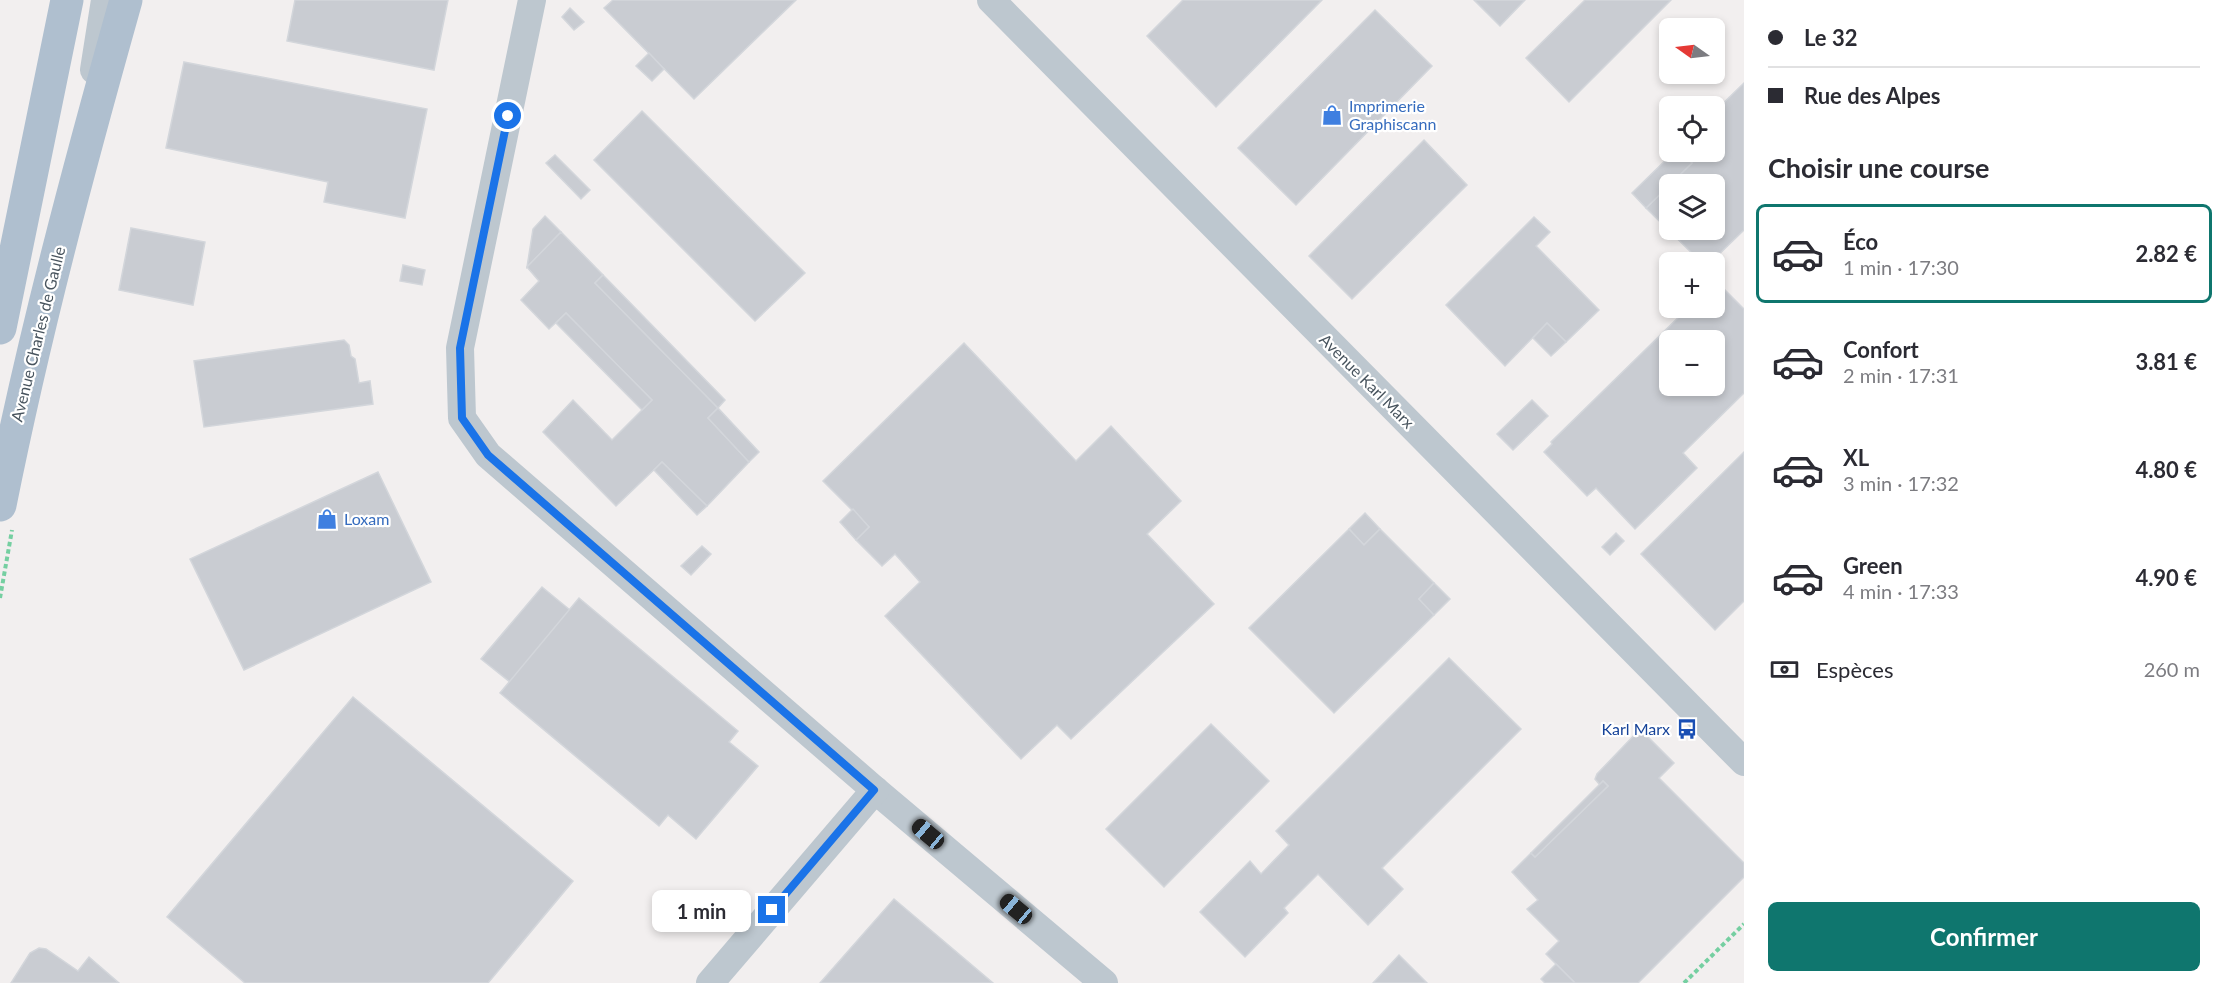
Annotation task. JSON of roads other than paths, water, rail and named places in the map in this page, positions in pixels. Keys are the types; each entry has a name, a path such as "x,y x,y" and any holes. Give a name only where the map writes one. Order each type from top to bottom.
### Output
{"main road":[{"path":"0,328 67,0"},
{"name":"Avenue Charles de Gaulle","path":"0,505 22,397 80,164 126,0"}],"street":[{"name":"Avenue Charles de Gaulle","path":"80,164 105,0"},
{"path":"532,0 460,348 462,418 488,455 874,790 1104,983"},
{"name":"Avenue Karl Marx","path":"991,0 1744,762"},
{"path":"710,983 874,790"}],"place":[{"name":"Imprimerie Graphiscann","path":"1332,115"},
{"name":"Loxam","path":"327,519"},
{"name":"Karl Marx","path":"1687,729"}]}
